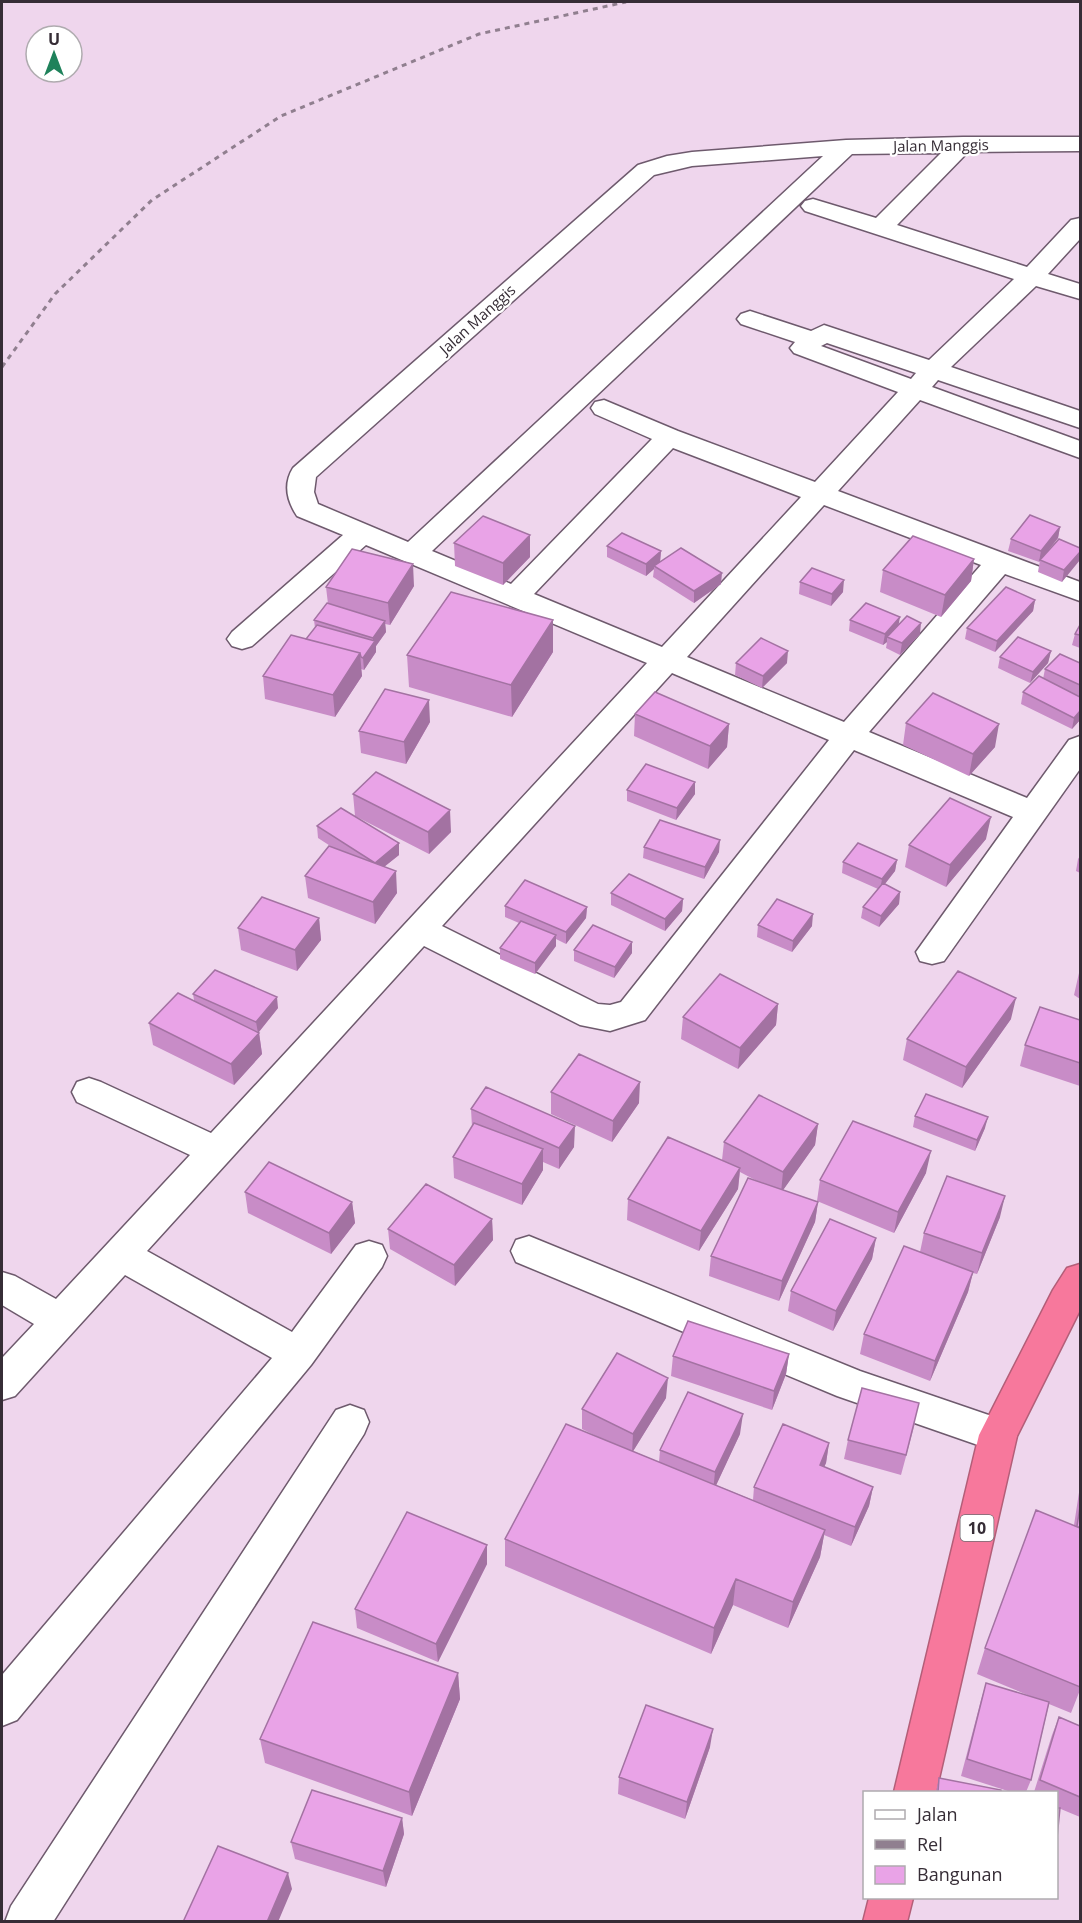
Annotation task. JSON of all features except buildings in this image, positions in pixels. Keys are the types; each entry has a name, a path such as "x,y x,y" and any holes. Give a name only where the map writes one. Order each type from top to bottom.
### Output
{"highway":[{"name":"10","path":"915,1791 998,1435 1066,1301 1080,1279"},
{"path":"885,1922 891,1899"}],"street":[{"path":"881,227 963,144"},
{"name":"Jalan Manggis","path":"1034,813 307,510 301,498 299,486 303,474 646,170 667,163 692,159 846,147 1080,144"},
{"path":"412,554 846,147"},
{"path":"813,206 1080,292"},
{"path":"2,1384 924,380 1032,276 1080,225"},
{"path":"750,319 924,380 1080,450"},
{"path":"924,380 1080,420"},
{"path":"604,408 669,437 1080,592"},
{"path":"515,597 669,437"},
{"path":"242,639 363,533"},
{"path":"419,929 592,1016 610,1018 633,1011 849,736 1000,561"},
{"path":"932,952 1080,747"},
{"path":"89,1092 215,1151"},
{"path":"529,1251 850,1384 998,1435"},
{"path":"121,1254 298,1354"},
{"path":"2,1706 298,1354 369,1256"},
{"path":"2,1287 60,1320"},
{"path":"27,1922 350,1422"},
{"path":"2,1915 13,1922"}],"railway":[{"path":"2,367 55,294 152,200 281,116 479,34 626,2"}]}
